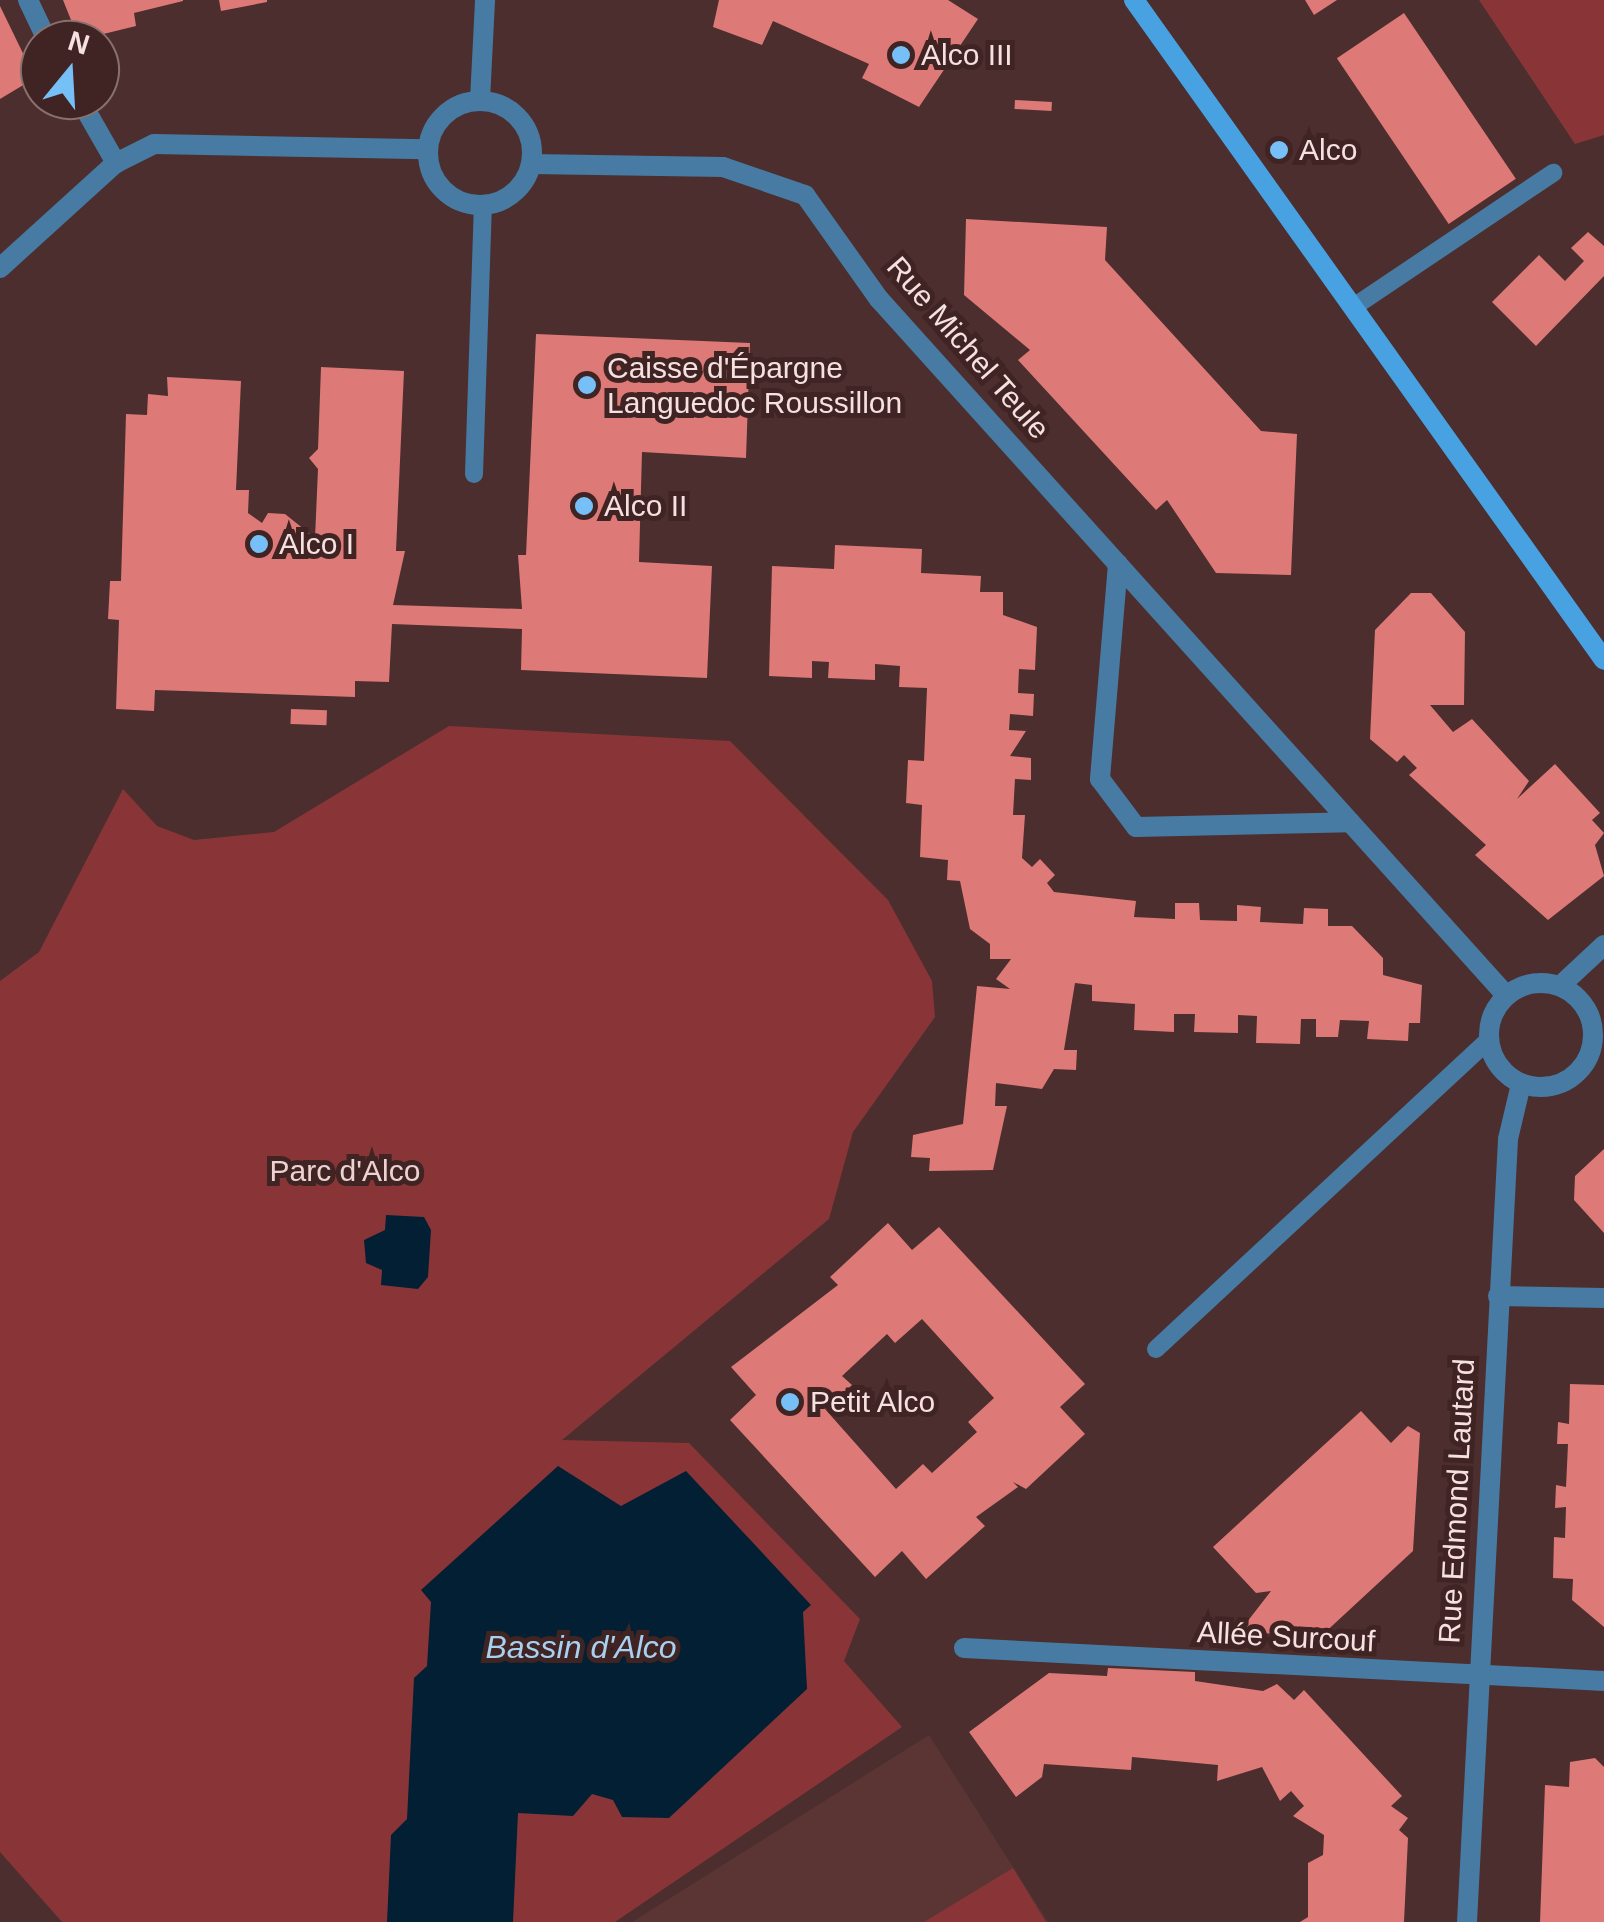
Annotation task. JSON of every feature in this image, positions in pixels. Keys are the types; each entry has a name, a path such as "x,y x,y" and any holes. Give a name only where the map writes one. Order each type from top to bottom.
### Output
{"street":[{"path":"480,100 485,0"},
{"path":"1134,0 1604,660"},
{"path":"480,100 520,120 531,164 514,192 483,204 441,188 425,149 446,113 480,100"},
{"path":"91,120 116,163"},
{"path":"0,268 116,163 154,144 425,149"},
{"name":"Rue Michel Teule","path":"531,164 723,167 805,196 879,299 1506,995"},
{"path":"1118,564 1100,778 1136,827 1350,822"},
{"path":"1560,986 1604,945"},
{"path":"1532,983 1560,986 1598,1016 1590,1054 1570,1080 1521,1084 1499,1067 1488,1041 1506,995 1532,983"},
{"name":"Rue Edmond Lautard","path":"1467,1922 1508,1139 1521,1084"},
{"path":"1498,1296 1604,1298"},
{"name":"Allée Surcouf","path":"964,1648 1478,1679 1604,1681"}],"lane":[{"path":"1355,306 1552,173"},
{"path":"474,474 483,204"},
{"path":"1156,1348 1488,1041"}],"shaded area":[{"path":"929,1735 1048,1922 632,1922"}],"green space":[{"path":"1479,0 1604,0 1604,135 1575,144"},
{"name":"Parc d'Alco","path":"449,726 730,741 888,900 932,981 935,1017 853,1132 829,1219 562,1440 689,1443 860,1619 844,1661 902,1727 615,1922 62,1922 0,1852 0,981 39,952 123,789 157,826 194,840 274,832"},
{"path":"1013,1868 1046,1922 924,1922"}],"water":[{"path":"386,1215 424,1217 431,1230 428,1277 418,1289 381,1285 382,1270 366,1263 364,1240 385,1230"},
{"name":"Bassin d'Alco","path":"558,1466 621,1506 686,1471 811,1605 803,1612 807,1689 669,1818 622,1817 613,1800 592,1794 573,1816 518,1813 513,1922 387,1922 391,1835 407,1819 414,1678 427,1666 431,1602 421,1590"}],"building":[{"path":"63,0 183,0 134,13 136,26 120,30 120,20 71,20"},
{"path":"219,0 267,0 267,2 221,11"},
{"name":"Alco III","path":"719,0 948,0 978,19 919,107 862,78 869,64 773,21 762,45 713,27"},
{"path":"1305,0 1337,0 1314,15"},
{"path":"0,6 20,47 20,87 0,99"},
{"path":"1404,13 1516,179 1449,224 1337,58"},
{"path":"1015,100 1052,102 1051,111 1015,109"},
{"path":"966,219 1107,227 1105,260 1261,431 1297,434 1291,575 1216,573 1167,500 1156,510 1018,360 1030,350 964,295"},
{"path":"1588,232 1604,246 1604,276 1536,346 1492,302 1539,255 1565,281 1584,261 1571,248"},
{"path":"536,334 750,343 746,458 642,452 639,562 712,566 707,678 521,670 522,629 392,624 389,682 355,681 355,697 155,690 154,711 116,709 119,620 108,619 110,581 121,581 126,414 147,415 148,394 168,396 167,377 241,381 236,490 249,490 248,513 262,523 268,513 285,514 315,538 318,469 309,458 318,449 321,367 404,371 396,551 405,551 393,605 522,609 518,555 526,555"},
{"path":"835,545 922,549 921,573 981,576 980,592 1003,592 1003,615 1037,627 1035,670 1019,669 1018,693 1034,694 1033,716 1010,714 1009,730 1026,731 1010,756 1031,758 1031,780 1015,779 1013,815 1025,815 1022,858 1032,867 1040,859 1055,875 1047,883 1054,892 1136,901 1134,917 1175,919 1175,903 1199,903 1200,920 1237,921 1237,905 1261,907 1260,922 1303,924 1304,908 1328,909 1328,926 1352,926 1383,958 1383,975 1422,985 1420,1023 1409,1023 1408,1041 1367,1039 1369,1021 1340,1020 1338,1037 1316,1037 1316,1019 1301,1019 1300,1044 1256,1043 1257,1016 1238,1015 1238,1033 1194,1032 1195,1014 1174,1014 1174,1032 1134,1030 1135,1004 1092,1001 1092,985 1075,983 1064,1050 1077,1050 1076,1070 1054,1069 1042,1089 996,1083 995,1106 1007,1106 993,1170 929,1171 930,1158 911,1157 913,1135 963,1124 977,986 1010,989 996,979 1011,959 990,959 990,944 970,929 960,881 947,880 948,860 920,857 922,805 906,803 908,760 924,761 927,688 899,687 900,666 875,664 875,680 828,678 829,662 812,661 812,678 769,676 772,566 834,569"},
{"path":"1411,593 1431,593 1465,632 1464,705 1430,705 1453,732 1472,719 1529,781 1517,799 1555,764 1600,813 1592,820 1604,833 1595,845 1604,876 1548,920 1475,855 1486,845 1409,775 1417,768 1404,755 1397,762 1370,739 1375,630"},
{"path":"291,709 327,710 326,725 290,724"},
{"path":"1604,1149 1604,1233 1574,1200 1575,1176"},
{"name":"Petit Alco","path":"888,1223 912,1250 939,1227 1085,1384 1060,1407 1085,1434 1026,1489 1013,1482 1018,1487 976,1517 985,1526 926,1579 902,1551 875,1577 730,1420 756,1395 731,1367 838,1285 830,1277","holes":["922,1319 994,1398 968,1422 977,1432 932,1473 923,1464 896,1489 825,1409 852,1385 842,1376 887,1334 895,1343"]},
{"path":"1570,1384 1604,1385 1604,1627 1572,1600 1573,1579 1553,1578 1554,1537 1565,1538 1566,1507 1555,1508 1556,1485 1566,1487 1568,1444 1557,1444 1558,1422 1569,1424"},
{"path":"1361,1411 1391,1443 1408,1426 1420,1433 1413,1551 1319,1638 1240,1631 1271,1591 1256,1593 1213,1547"},
{"path":"1108,1668 1195,1672 1195,1681 1263,1691 1277,1684 1294,1700 1304,1690 1402,1796 1391,1806 1408,1818 1399,1830 1408,1838 1404,1922 1300,1922 1308,1917 1308,1863 1323,1855 1324,1835 1293,1816 1304,1806 1291,1791 1280,1801 1262,1767 1217,1781 1218,1765 1132,1757 1131,1770 1044,1764 1042,1777 1016,1797 969,1732 1049,1673 1107,1676"},
{"path":"1595,1758 1604,1767 1604,1922 1540,1922 1545,1785 1569,1787 1570,1762"}],"place":[{"name":"Alco III","path":"901,55"},
{"name":"Alco","path":"1279,150"},
{"name":"Caisse d'Épargne Languedoc Roussillon","path":"587,385"},
{"name":"Alco II","path":"584,506"},
{"name":"Alco I","path":"259,544"},
{"name":"Petit Alco","path":"790,1402"}]}
